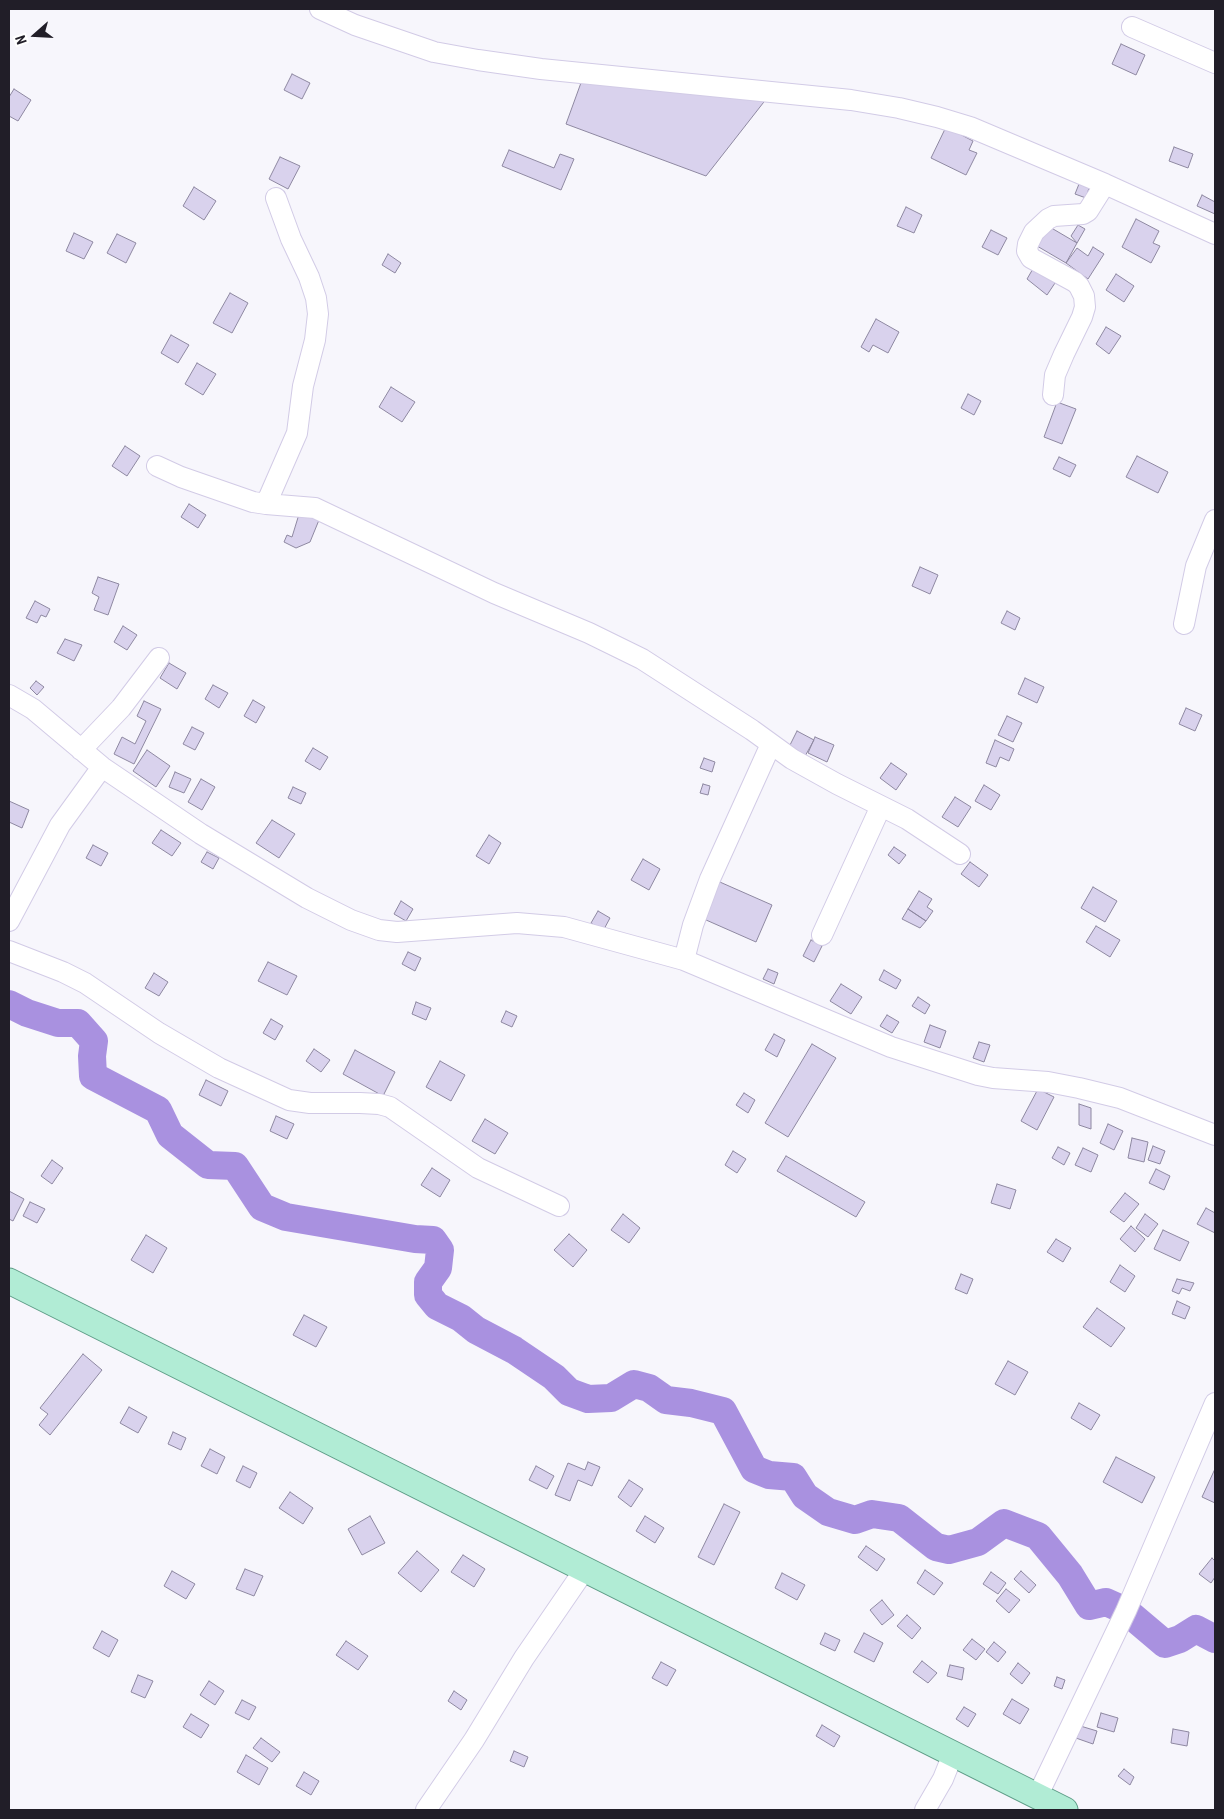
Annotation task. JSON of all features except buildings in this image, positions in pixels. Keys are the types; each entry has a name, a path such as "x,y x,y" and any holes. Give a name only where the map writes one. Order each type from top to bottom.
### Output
{"main road":[{"path":"9,1281 1065,1810"}],"street":[{"path":"320,9 355,25 434,52 478,60 541,69 851,100 899,108 970,127 1105,184 1215,234"},
{"path":"1132,27 1215,64"},
{"path":"1053,395 1055,375 1082,317 1085,307 1084,296 1075,282 1031,258 1027,250 1028,244 1034,232 1048,218 1083,214 1088,211 1105,184"},
{"path":"266,504 297,433 303,386 315,340 318,314 310,276 291,239 276,198"},
{"path":"157,466 181,477 253,502 315,508 486,589 589,633 642,660 792,759 907,819 960,854"},
{"path":"1184,624 1196,566 1215,520"},
{"path":"81,750 121,708 159,658"},
{"path":"9,695 33,709 102,767 201,834 299,893 351,920 378,930 396,932 517,923 564,927 684,960 891,1047 978,1075 1056,1084 1120,1098 1215,1135"},
{"path":"684,960 693,925 710,880 771,744"},
{"path":"9,922 60,825 102,767"},
{"path":"822,936 880,806"},
{"path":"9,951 63,972 85,983 159,1033 219,1068 289,1100 310,1103 379,1104 390,1107 478,1168 559,1206"},
{"path":"1037,1797 1126,1611 1215,1403"},
{"path":"426,1810 474,1740 524,1658 585,1569"},
{"path":"925,1810 943,1780 953,1754"}],"waterway":[{"path":"9,1004 27,1013 58,1023 78,1023 94,1041 92,1056 93,1076 158,1110 170,1135 208,1165 235,1166 262,1207 286,1217 415,1239 433,1240 440,1250 438,1268 428,1282 428,1295 437,1306 514,1350 554,1377 569,1392 588,1399 611,1398 634,1384 649,1388 666,1400 691,1403 723,1411 754,1469 769,1475 793,1477 805,1496 828,1512 855,1520 872,1514 899,1518 936,1547 949,1550 978,1542 1004,1523 1038,1536 1070,1575 1089,1606 1106,1602 1126,1611 1165,1644 1180,1639 1196,1629 1215,1639"}]}
